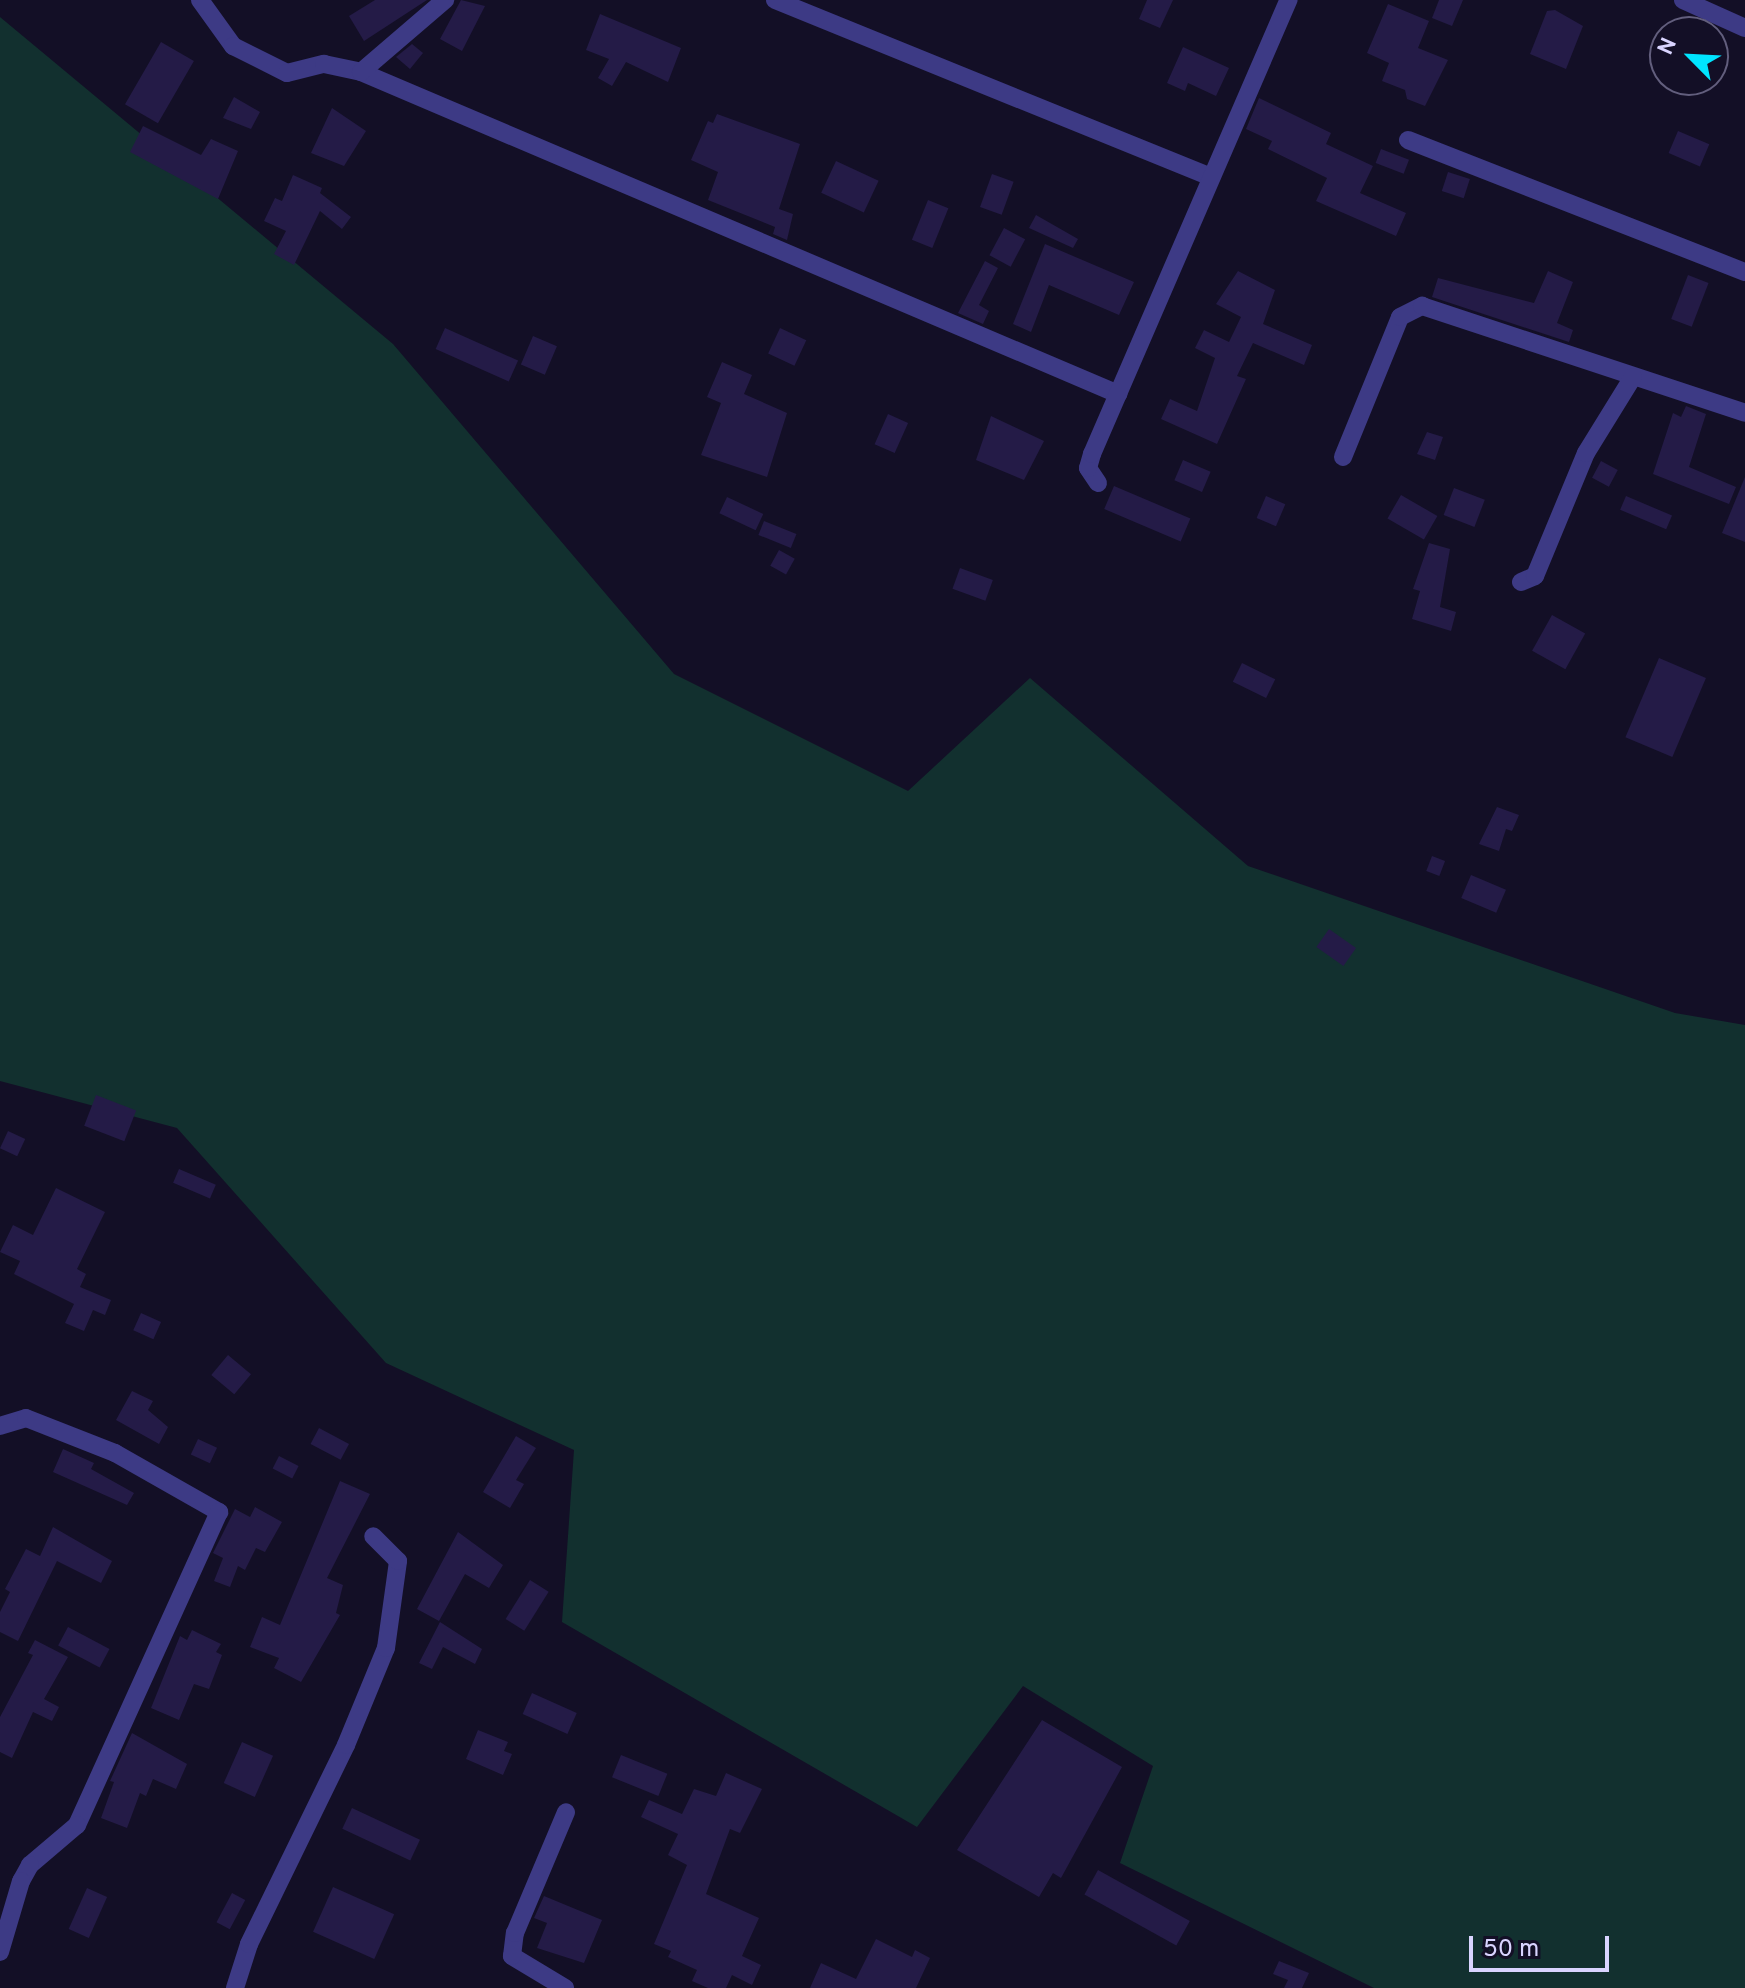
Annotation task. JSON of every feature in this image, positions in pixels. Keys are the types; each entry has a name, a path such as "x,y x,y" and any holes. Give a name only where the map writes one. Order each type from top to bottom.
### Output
{"street":[{"path":"200,0 233,46 287,73 324,64 361,72 1118,394"},
{"path":"361,72 445,0"},
{"path":"775,0 1211,177"},
{"path":"1098,483 1088,468 1288,0"},
{"path":"1683,0 1745,28"},
{"path":"1408,140 1661,236 1726,269 1745,272"},
{"path":"1343,457 1400,317 1409,308 1422,306 1745,413"},
{"path":"1521,582 1535,576 1586,453 1633,377"},
{"path":"0,1426 26,1418 115,1453 219,1512 77,1825 30,1865 21,1881 0,1952"},
{"path":"235,1988 249,1944 346,1745 386,1648 398,1561 373,1536"},
{"path":"565,1988 512,1956 515,1933 566,1812"}],"green space":[{"path":"0,17 393,344 674,674 908,791 1030,678 1248,866 1675,1013 1745,1025 1745,1988 1374,1988 1120,1863 1153,1766 1023,1686 917,1827 562,1622 574,1450 386,1363 177,1128 0,1081"}],"building":[{"path":"375,0 427,0 364,41 349,16"},
{"path":"461,0 485,6 462,51 440,39"},
{"path":"1147,0 1173,0 1160,28 1139,19"},
{"path":"1439,0 1463,0 1452,26 1432,18"},
{"path":"1388,4 1429,21 1418,48 1448,60 1425,106 1407,99 1405,90 1382,81 1389,63 1367,53"},
{"path":"1555,10 1583,26 1566,69 1530,54 1547,11"},
{"path":"600,14 681,48 668,82 626,62 612,86 598,78 609,59 586,50"},
{"path":"161,42 194,61 158,123 125,104"},
{"path":"412,44 423,53 410,69 396,57"},
{"path":"1183,47 1229,68 1216,96 1188,83 1185,91 1167,83"},
{"path":"234,97 260,112 251,129 223,118"},
{"path":"1259,98 1331,133 1326,144 1373,166 1360,193 1406,213 1396,236 1316,201 1327,178 1268,149 1272,141 1246,129"},
{"path":"332,108 366,131 344,166 311,153"},
{"path":"717,114 800,144 779,209 793,214 787,240 773,234 775,227 708,200 718,172 691,160 708,121 713,123"},
{"path":"143,126 201,155 211,139 238,151 218,199 130,152"},
{"path":"1678,131 1709,144 1700,166 1669,153"},
{"path":"1381,149 1409,160 1404,174 1376,163"},
{"path":"836,161 879,181 864,213 821,193"},
{"path":"1448,172 1470,179 1464,198 1442,191"},
{"path":"992,174 1014,182 1002,215 980,207"},
{"path":"293,175 322,188 320,193 351,217 342,229 320,211 294,265 274,254 286,231 264,221 275,198 282,201"},
{"path":"928,200 948,208 932,248 912,240"},
{"path":"1036,215 1078,239 1073,248 1029,228"},
{"path":"1004,228 1025,239 1011,267 989,255"},
{"path":"1045,244 1134,282 1119,315 1049,285 1031,332 1013,324"},
{"path":"985,261 998,268 979,305 989,311 983,324 958,313"},
{"path":"1238,271 1275,290 1263,324 1312,345 1304,365 1253,343 1237,376 1246,379 1217,444 1161,419 1170,399 1197,411 1215,358 1195,348 1204,330 1229,342 1241,317 1216,304"},
{"path":"1548,271 1573,282 1557,323 1573,330 1569,342 1432,297 1438,278 1534,303"},
{"path":"1688,275 1709,283 1692,327 1671,319"},
{"path":"445,328 518,361 509,382 436,349"},
{"path":"780,328 806,340 794,366 768,353"},
{"path":"533,336 557,346 545,375 521,365"},
{"path":"722,362 752,375 744,394 787,413 767,477 701,455 721,403 707,397"},
{"path":"1686,406 1706,414 1689,467 1736,487 1729,504 1653,474 1673,413 1681,417"},
{"path":"888,414 908,423 895,453 875,444"},
{"path":"991,416 1044,441 1024,480 976,460"},
{"path":"1427,432 1443,437 1435,460 1417,454"},
{"path":"1183,460 1211,472 1202,492 1174,480"},
{"path":"1601,461 1618,470 1609,487 1592,478"},
{"path":"1745,477 1745,542 1722,533"},
{"path":"1114,486 1190,518 1181,541 1104,509"},
{"path":"1454,488 1485,500 1474,527 1444,515"},
{"path":"1401,495 1437,516 1424,539 1388,518"},
{"path":"1266,496 1285,504 1276,526 1257,518"},
{"path":"1626,496 1672,516 1666,529 1620,510"},
{"path":"727,497 763,514 756,530 719,513"},
{"path":"764,521 796,534 791,548 758,535"},
{"path":"1429,543 1450,549 1440,607 1456,612 1451,631 1412,619 1420,591 1413,589"},
{"path":"779,550 795,559 786,574 770,566"},
{"path":"960,568 993,580 985,601 952,589"},
{"path":"1552,615 1585,633 1565,669 1532,651"},
{"path":"1659,658 1706,678 1672,757 1625,737"},
{"path":"1242,663 1275,679 1266,698 1233,682"},
{"path":"1497,807 1519,815 1512,831 1506,829 1499,851 1479,844"},
{"path":"1432,856 1445,861 1439,876 1426,871"},
{"path":"1471,875 1506,890 1496,913 1461,898"},
{"path":"1329,929 1356,948 1343,966 1316,947"},
{"path":"96,1095 136,1110 124,1141 84,1126"},
{"path":"8,1131 25,1139 17,1156 0,1148"},
{"path":"179,1169 216,1185 210,1198 173,1183"},
{"path":"56,1188 105,1212 77,1269 86,1274 80,1287 111,1300 105,1315 93,1310 84,1331 65,1323 74,1304 14,1274 20,1261 0,1252 13,1225 33,1235"},
{"path":"141,1313 161,1322 153,1339 133,1330"},
{"path":"228,1355 251,1374 234,1394 211,1375"},
{"path":"132,1391 153,1401 148,1410 168,1427 159,1444 116,1420"},
{"path":"319,1428 349,1444 341,1460 311,1444"},
{"path":"516,1436 536,1448 516,1480 524,1484 510,1508 483,1492"},
{"path":"198,1439 217,1448 210,1463 191,1454"},
{"path":"63,1449 94,1463 91,1469 134,1493 127,1505 53,1472"},
{"path":"279,1456 299,1466 292,1478 273,1468"},
{"path":"340,1481 370,1494 327,1578 343,1585 336,1613 340,1615 301,1682 274,1668 279,1658 250,1647 262,1617 280,1625"},
{"path":"255,1507 282,1522 265,1552 256,1548 245,1570 238,1566 230,1587 214,1581 223,1558 213,1553 235,1509 250,1517"},
{"path":"53,1527 112,1561 101,1583 57,1561 18,1641 0,1632 0,1612 10,1592 5,1589 26,1549 40,1556"},
{"path":"458,1532 503,1565 489,1588 465,1574 439,1621 417,1609"},
{"path":"530,1580 549,1592 524,1631 506,1619"},
{"path":"440,1622 482,1649 475,1664 443,1647 432,1669 419,1663"},
{"path":"68,1627 109,1649 100,1668 58,1646"},
{"path":"192,1630 221,1644 216,1652 222,1655 209,1689 194,1684 179,1720 151,1708 180,1636 187,1640"},
{"path":"35,1640 68,1657 44,1699 59,1707 52,1721 33,1712 12,1758 0,1752 0,1717 33,1655 28,1653"},
{"path":"532,1693 577,1713 567,1734 523,1714"},
{"path":"1042,1720 1122,1767 1061,1878 1053,1873 1039,1897 957,1850"},
{"path":"478,1730 508,1742 504,1751 512,1754 503,1775 466,1759"},
{"path":"132,1733 187,1764 176,1789 153,1779 146,1796 140,1793 127,1828 101,1818 114,1782 110,1781"},
{"path":"242,1742 273,1756 255,1797 224,1783"},
{"path":"621,1755 667,1774 658,1796 612,1777"},
{"path":"726,1773 762,1789 740,1833 730,1829 706,1894 759,1918 742,1956 761,1965 752,1985 732,1975 726,1988 708,1988 692,1981 697,1970 668,1957 671,1951 654,1944 687,1865 668,1855 678,1834 641,1817 649,1800 682,1814 694,1789 716,1796"},
{"path":"352,1808 420,1840 410,1861 342,1829"},
{"path":"1098,1870 1190,1921 1176,1945 1084,1894"},
{"path":"333,1887 394,1914 374,1959 313,1932"},
{"path":"87,1888 107,1897 89,1938 69,1929"},
{"path":"232,1893 245,1900 230,1929 217,1922"},
{"path":"544,1896 602,1920 584,1963 537,1948 547,1923 534,1918"},
{"path":"876,1939 912,1957 915,1950 930,1958 916,1988 810,1988 821,1963 856,1979"},
{"path":"1279,1961 1309,1973 1302,1988 1284,1988 1288,1980 1273,1974"}]}
